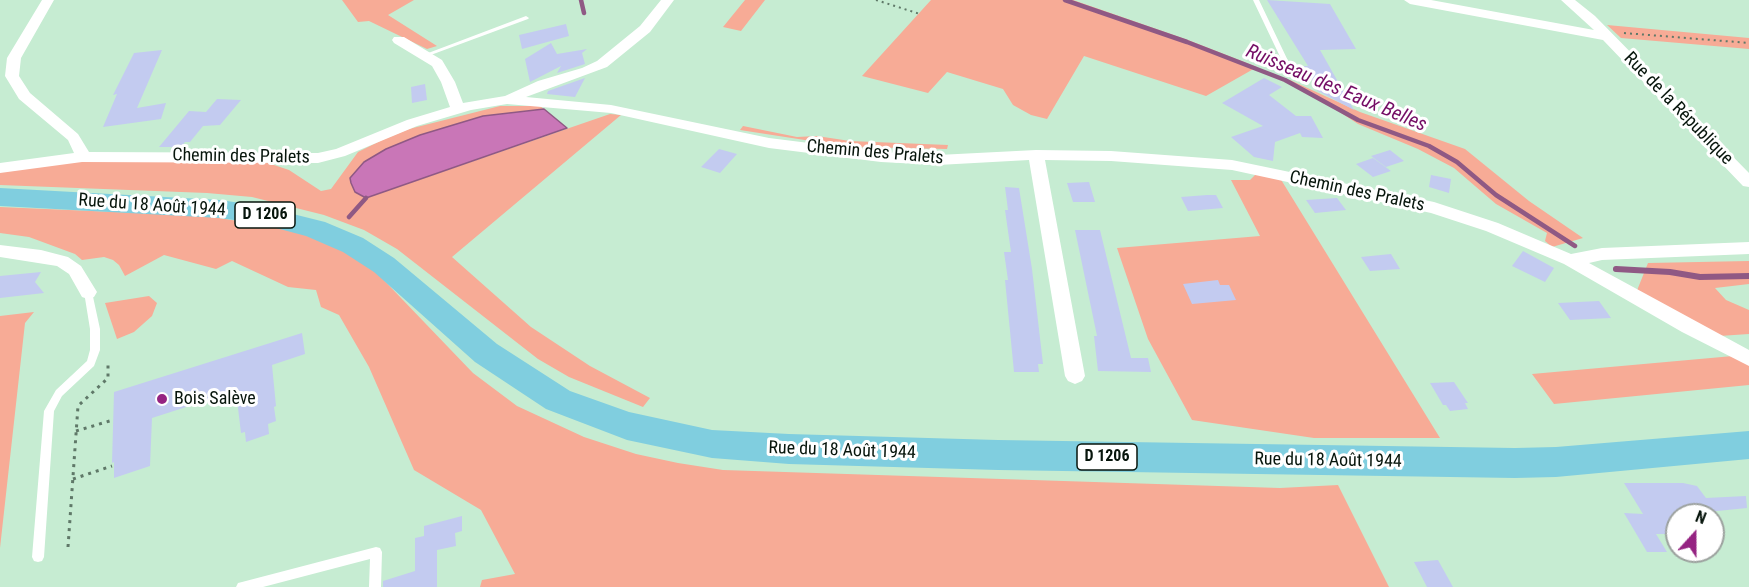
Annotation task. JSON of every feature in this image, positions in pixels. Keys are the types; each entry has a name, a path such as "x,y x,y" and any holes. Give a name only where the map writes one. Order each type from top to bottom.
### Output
{"main road":[{"name":"Rue du 18 Août 1944","path":"0,197 220,209 272,217 315,229 353,245 376,259 486,353 558,399 627,426 712,444 789,449 998,455 1480,463 1556,462 1749,445"}],"street":[{"path":"48,0 14,58 12,76 24,96 73,137 81,149 82,157"},
{"path":"507,100 543,84 587,71 602,64 645,29 668,0"},
{"path":"1410,0 1604,34"},
{"name":"Rue de la République","path":"1567,0 1604,34 1749,182"},
{"path":"399,40 437,63 458,110"},
{"name":"Chemin des Pralets","path":"0,168 82,157 318,158 348,150 412,123 458,110 507,100 611,109 722,134 832,152 938,160 1036,155 1160,158 1232,165 1434,208 1492,227 1570,260 1749,358"},
{"path":"1036,155 1075,376"},
{"path":"1570,260 1602,254 1749,248"},
{"path":"0,252 41,256 62,261 75,270 88,292"}],"lane":[{"path":"1256,0 1287,65"},
{"path":"426,55 526,18"},
{"path":"38,557 49,411 59,393 91,363 95,350 95,329 88,292"},
{"path":"242,587 376,552 375,587"}],"path":[{"path":"876,0 920,14"},
{"path":"1604,34 1749,43"},
{"path":"68,547 79,405 108,378 108,364 91,363"},
{"path":"76,431 113,420"},
{"path":"73,480 112,466"}],"shaded area":[{"path":"342,0 414,0 388,15 437,46 427,49 369,21 358,22"},
{"path":"745,0 765,0 741,31 723,27"},
{"path":"931,0 1073,0 1257,67 1206,96 1084,56 1047,119 1031,115 1013,105 1003,89 947,72 928,93 862,76"},
{"path":"1607,25 1749,38 1749,49 1621,38"},
{"path":"1290,80 1360,112 1465,149 1529,201 1583,238 1552,247 1545,241 1547,233 1496,204 1454,168 1418,149 1358,124 1315,96 1286,82"},
{"path":"500,106 540,106 544,109 483,116 420,135 386,149 366,198 610,114 621,115 452,257 531,327 590,366 650,398 643,407 569,377 538,359 397,249 364,230 324,215 252,197 207,193 0,185 0,172 94,158 265,162 289,170 321,191 331,189 358,152 382,140 409,129"},
{"path":"544,109 567,128 366,198 355,192 351,183 350,178 364,162 386,149 420,135 483,116"},
{"path":"743,126 797,137 817,136 850,141 948,145 947,149 850,147 740,130"},
{"path":"1256,174 1280,178 1440,438 1314,438 1192,420 1148,339 1117,248 1260,236 1231,180 1250,180"},
{"path":"0,207 206,216 300,233 343,250 377,273 473,373 517,406 584,437 636,454 678,463 723,470 1280,488 1338,485 1389,587 480,587 482,580 515,574 481,510 414,470 369,367 339,315 321,307 316,290 288,287 232,261 216,269 164,255 125,276 113,260 104,257 82,260 75,254 29,237 0,233"},
{"path":"1749,261 1749,284 1715,288 1726,300 1749,310 1749,334 1719,336 1636,293 1648,263"},
{"path":"149,296 157,303 152,316 134,332 117,339 105,303"},
{"path":"34,312 25,323 0,548 0,316"},
{"path":"1733,356 1749,365 1749,385 1554,404 1532,374"}],"building":[{"path":"1267,0 1330,4 1356,49 1320,50 1354,110 1318,91 1304,66 1308,66"},
{"path":"566,24 569,36 522,49 519,35"},
{"path":"551,43 557,54 587,49 582,53 585,64 557,73 561,66 530,82 525,59"},
{"path":"162,50 137,108 166,103 161,119 103,127 117,94 113,95 134,53"},
{"path":"585,78 575,97 547,94 548,91"},
{"path":"1264,78 1282,87 1269,95 1296,116 1311,116 1323,138 1302,137 1300,133 1275,142 1273,161 1254,157 1231,137 1263,126 1222,103"},
{"path":"425,84 427,100 412,103 411,87"},
{"path":"217,99 241,100 220,125 203,126 190,142 185,142 181,147 159,147 189,111 206,112"},
{"path":"719,149 737,154 720,173 701,167"},
{"path":"1390,150 1404,161 1386,167 1371,156"},
{"path":"1373,158 1391,171 1373,177 1356,164"},
{"path":"1431,175 1451,179 1449,193 1429,187"},
{"path":"1089,182 1095,202 1073,202 1067,183"},
{"path":"1005,187 1019,188 1032,269 1043,364 1038,364 1039,372 1014,372 1005,280 1008,280 1004,252 1011,252 1005,210 1008,210"},
{"path":"1216,195 1223,208 1188,211 1181,197"},
{"path":"1337,198 1346,210 1315,213 1306,200"},
{"path":"1075,230 1100,230 1131,358 1148,358 1151,372 1098,371 1094,336 1097,336"},
{"path":"1523,251 1554,268 1545,282 1512,266"},
{"path":"1391,254 1400,269 1370,271 1361,257"},
{"path":"41,272 35,282 44,293 0,298 0,276"},
{"path":"1218,280 1220,285 1229,285 1236,300 1192,304 1183,284"},
{"path":"1599,301 1611,318 1570,320 1558,303"},
{"name":"Bois Salève","path":"302,333 305,354 272,365 276,421 268,424 269,434 246,442 245,432 241,433 236,391 152,418 150,466 114,478 114,462 112,463 114,392"},
{"path":"1454,382 1468,403 1465,403 1468,409 1450,411 1446,405 1443,405 1430,383"},
{"path":"1624,483 1683,483 1697,486 1706,498 1746,496 1747,508 1725,510 1725,503 1665,503 1665,534 1656,534 1665,552 1647,552 1624,513 1643,514"},
{"path":"462,516 462,531 455,533 456,546 437,550 437,587 383,587 383,581 415,571 415,538 424,536 424,526"},
{"path":"1438,560 1453,587 1427,587 1414,562"}],"waterway":[{"path":"581,0 584,13"},
{"name":"Ruisseau des Eaux Belles","path":"1065,0 1187,42 1285,80 1358,120 1429,146 1457,162 1496,195 1575,246"},
{"path":"349,217 366,198"},
{"name":"Ruisseau des Eaux Belles","path":"1616,269 1670,272 1700,277 1749,276"}],"place":[{"name":"Bois Salève","path":"162,399"}]}
